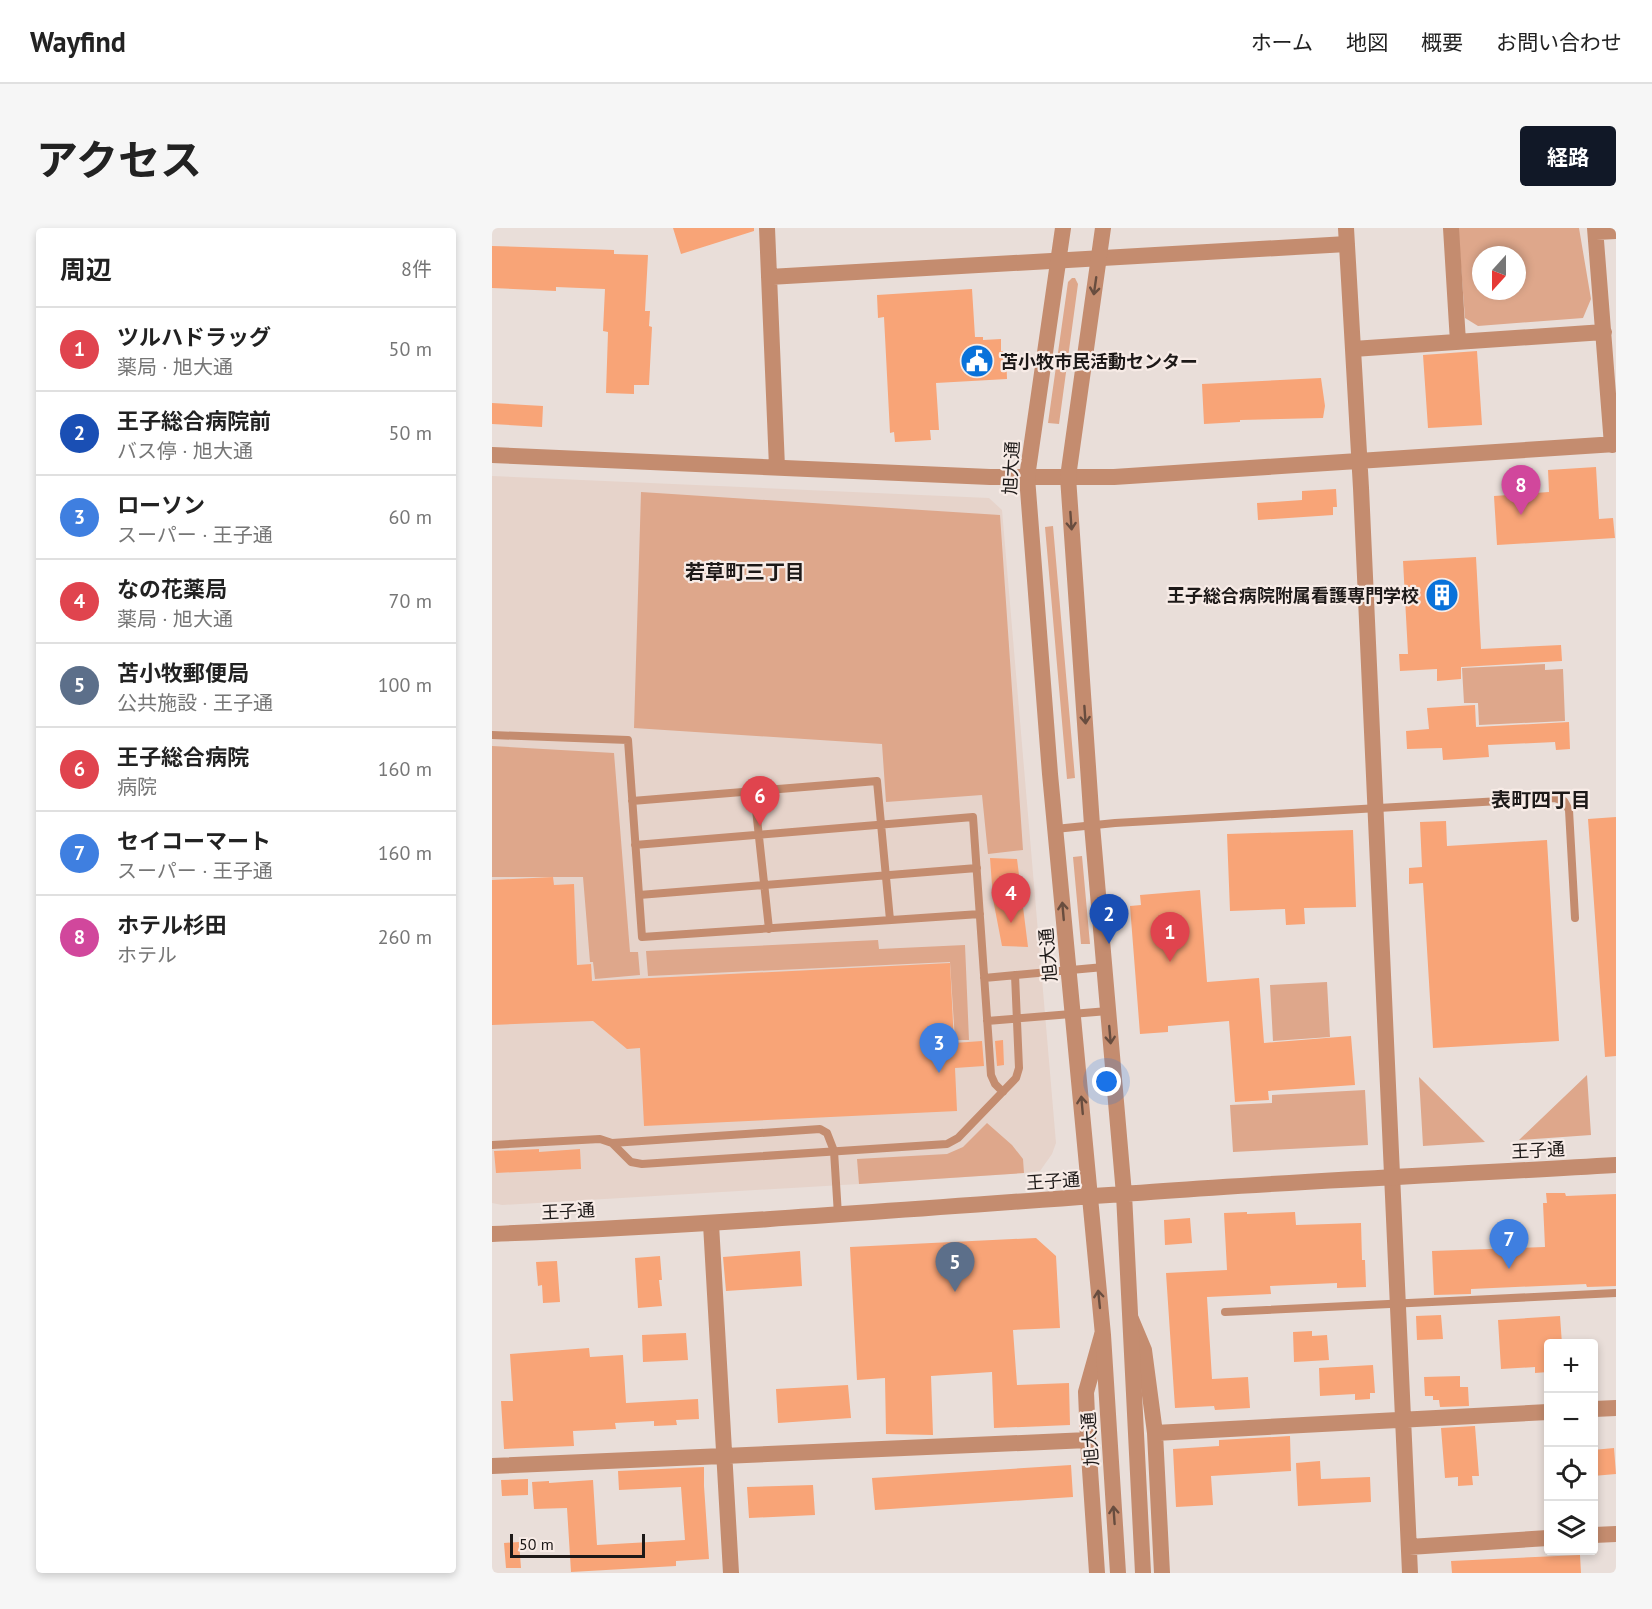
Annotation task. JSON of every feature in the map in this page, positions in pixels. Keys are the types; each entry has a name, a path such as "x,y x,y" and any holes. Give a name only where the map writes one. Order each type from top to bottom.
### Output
{"street":[{"path":"767,228 777,467"},
{"name":"旭大通","path":"1064,228 1027,477 1102,1335 1118,1573"},
{"path":"1103,228 1068,477 1092,825 1124,1194 1143,1573"},
{"path":"1451,228 1458,342"},
{"path":"492,455 1027,477 1114,477 1614,445 1596,230 1616,231"},
{"path":"769,277 1059,260 1346,236 1360,461 1405,1419 1410,1573"},
{"path":"1353,349 1604,332"},
{"name":"王子通","path":"492,1234 711,1224 1124,1194 1616,1165"},
{"path":"711,1224 731,1573"},
{"path":"1129,1315 1144,1350 1155,1433 1162,1573"},
{"path":"1096,1573 1086,1392 1102,1335"},
{"path":"1598,1409 1616,1408"},
{"path":"1155,1433 1544,1412"},
{"path":"492,1466 1088,1440"},
{"path":"1598,1535 1616,1533"},
{"path":"1409,1547 1544,1538"}],"lane":[{"path":"492,735 627,740 642,937 980,915"},
{"path":"632,801 877,781 890,920"},
{"path":"754,791 769,928"},
{"path":"1056,829 1554,798 1564,801 1569,810 1575,918"},
{"path":"635,845 973,817 991,1076 1003,1092"},
{"path":"639,895 977,868"},
{"path":"984,978 1104,967"},
{"path":"612,1143 631,1162 642,1164 947,1144 958,1138 1016,1078 1019,1068 1015,975"},
{"path":"987,1021 1108,1011"},
{"path":"492,1145 600,1139 612,1143 820,1130 827,1133 834,1151 838,1215"},
{"path":"1225,1312 1616,1293"}],"shaded area":[{"path":"1458,228 1579,228 1591,299 1583,318 1478,326 1465,318"},
{"path":"1075,278 1078,284 1059,424 1048,423 1068,282"},
{"path":"492,476 989,498 1002,510 1056,1143 1052,1154 1040,1171 502,1205 492,1203"},
{"path":"641,492 1000,515 1023,850 988,854 982,795 886,802 882,744 634,728"},
{"path":"1053,526 1075,778 1067,779 1045,527"},
{"path":"1545,664 1545,670 1563,669 1565,721 1479,725 1478,703 1464,703 1462,668"},
{"path":"492,746 614,753 630,952 638,952 640,975 595,979 593,962 590,962 583,877 492,877"},
{"path":"1082,856 1090,944 1081,944 1073,857"},
{"path":"878,940 879,949 965,945 969,1040 955,1040 950,962 648,976 646,951"},
{"path":"1327,982 1330,1037 1273,1041 1270,985"},
{"path":"1587,1075 1591,1135 1519,1140"},
{"path":"1419,1077 1485,1142 1423,1146"},
{"path":"1365,1090 1368,1145 1233,1152 1230,1105 1272,1103 1272,1095"},
{"path":"987,1123 1012,1145 1023,1159 1024,1173 859,1184 857,1159 947,1154 963,1147"}],"building":[{"path":"673,228 754,228 754,231 681,254"},
{"path":"492,246 614,250 614,254 648,255 645,311 650,311 649,326 652,327 649,385 634,385 634,394 606,393 608,332 603,331 605,289 556,287 556,291 492,288"},
{"path":"972,289 975,337 983,337 983,340 1001,339 1001,351 1006,351 1007,379 936,383 939,430 930,430 931,440 895,442 894,432 890,433 884,317 878,318 877,295"},
{"path":"1477,351 1482,425 1428,428 1423,355"},
{"path":"1321,378 1325,406 1323,418 1240,420 1240,422 1204,424 1202,384"},
{"path":"492,403 543,406 542,427 492,424"},
{"path":"1596,467 1599,519 1613,518 1615,538 1497,545 1494,496 1549,492 1548,470"},
{"path":"1336,489 1337,507 1333,507 1333,515 1258,520 1257,503 1302,500 1302,491"},
{"path":"1476,557 1481,649 1561,645 1562,661 1461,667 1461,679 1437,681 1437,669 1400,671 1399,654 1408,654 1403,561"},
{"path":"1475,705 1476,727 1569,722 1570,749 1556,750 1555,742 1488,745 1489,757 1443,760 1442,748 1407,749 1406,731 1429,729 1427,708"},
{"path":"1616,817 1616,1056 1605,1057 1588,819"},
{"path":"1446,821 1447,846 1547,840 1559,1041 1433,1048 1423,883 1409,884 1409,868 1422,867 1420,822"},
{"path":"1353,830 1356,907 1304,908 1305,924 1286,925 1285,909 1230,911 1227,834"},
{"path":"990,858 1017,859 1028,947 1002,946 993,899"},
{"path":"553,877 554,885 574,884 577,965 591,964 592,981 950,963 954,1043 982,1041 984,1066 955,1068 957,1111 644,1126 640,1048 627,1049 593,1021 492,1025 492,880"},
{"path":"1200,890 1207,982 1259,978 1264,1043 1351,1036 1355,1085 1268,1091 1269,1100 1235,1102 1229,1021 1168,1026 1168,1032 1140,1034 1130,906 1141,905 1140,895"},
{"path":"1003,1040 1004,1065 997,1066 995,1041"},
{"path":"539,1149 539,1152 580,1149 581,1169 496,1173 494,1151"},
{"path":"1546,1193 1565,1193 1566,1196 1616,1194 1616,1286 1587,1287 1586,1284 1471,1289 1471,1294 1434,1295 1432,1251 1545,1247 1543,1203 1547,1203"},
{"path":"1247,1212 1247,1214 1295,1212 1296,1225 1361,1223 1362,1260 1365,1260 1366,1287 1337,1288 1337,1283 1270,1286 1271,1294 1207,1297 1212,1379 1248,1377 1250,1408 1215,1410 1214,1406 1175,1408 1166,1273 1227,1270 1224,1213"},
{"path":"1190,1218 1192,1243 1165,1245 1164,1220"},
{"path":"1036,1238 1056,1256 1060,1328 1013,1330 1017,1385 1069,1383 1070,1425 994,1428 992,1372 931,1376 933,1435 886,1434 885,1378 857,1380 850,1247"},
{"path":"800,1251 802,1286 726,1291 723,1257"},
{"path":"660,1256 662,1280 659,1280 662,1306 638,1308 635,1258"},
{"path":"557,1261 560,1302 543,1303 542,1285 538,1286 536,1262"},
{"path":"1441,1315 1443,1339 1417,1340 1416,1316"},
{"path":"1560,1316 1562,1339 1544,1339 1544,1372 1535,1373 1535,1367 1501,1369 1498,1320"},
{"path":"1312,1331 1312,1336 1327,1335 1329,1360 1294,1362 1293,1332"},
{"path":"686,1333 688,1360 643,1362 642,1335"},
{"path":"589,1348 590,1357 623,1355 626,1403 698,1399 699,1419 676,1420 677,1425 654,1426 654,1421 615,1423 616,1429 573,1431 574,1446 504,1449 501,1401 513,1401 510,1354"},
{"path":"1373,1365 1375,1393 1370,1393 1370,1399 1355,1400 1355,1394 1320,1396 1319,1368"},
{"path":"1460,1376 1460,1387 1468,1387 1469,1406 1440,1407 1439,1400 1433,1400 1433,1396 1425,1396 1424,1377"},
{"path":"848,1385 851,1418 778,1423 776,1389"},
{"path":"1475,1426 1479,1476 1472,1476 1473,1485 1458,1486 1458,1477 1445,1478 1441,1428"},
{"path":"1290,1436 1291,1471 1211,1476 1213,1505 1176,1507 1173,1449 1219,1446 1219,1440"},
{"path":"1614,1448 1616,1474 1598,1476 1598,1450"},
{"path":"1320,1461 1321,1479 1370,1477 1371,1502 1298,1506 1296,1463"},
{"path":"1071,1465 1073,1497 875,1510 872,1478"},
{"path":"704,1467 709,1559 676,1561 676,1566 571,1572 567,1508 534,1509 532,1482 593,1480 597,1545 685,1540 681,1487 619,1490 618,1471"},
{"path":"528,1479 528,1495 502,1496 501,1480"},
{"path":"813,1485 815,1515 749,1518 747,1487"},
{"path":"519,1542 521,1568 506,1568 504,1543"},
{"path":"1580,1555 1581,1573 1452,1573 1451,1561"}],"place":[{"name":"苫小牧市民活動センター","path":"977,361"},
{"name":"ホテル杉田","path":"1521,515"},
{"name":"王子総合病院附属看護専門学校","path":"1442,595"},
{"name":"王子総合病院","path":"760,826"},
{"name":"なの花薬局","path":"1011,923"},
{"name":"王子総合病院前","path":"1109,944"},
{"name":"ツルハドラッグ","path":"1170,962"},
{"name":"ローソン","path":"939,1073"},
{"name":"セイコーマート","path":"1509,1269"},
{"name":"苫小牧郵便局","path":"955,1292"}],"district":[{"name":"若草町三丁目","path":"745,572"},
{"name":"表町四丁目","path":"1541,800"}]}
